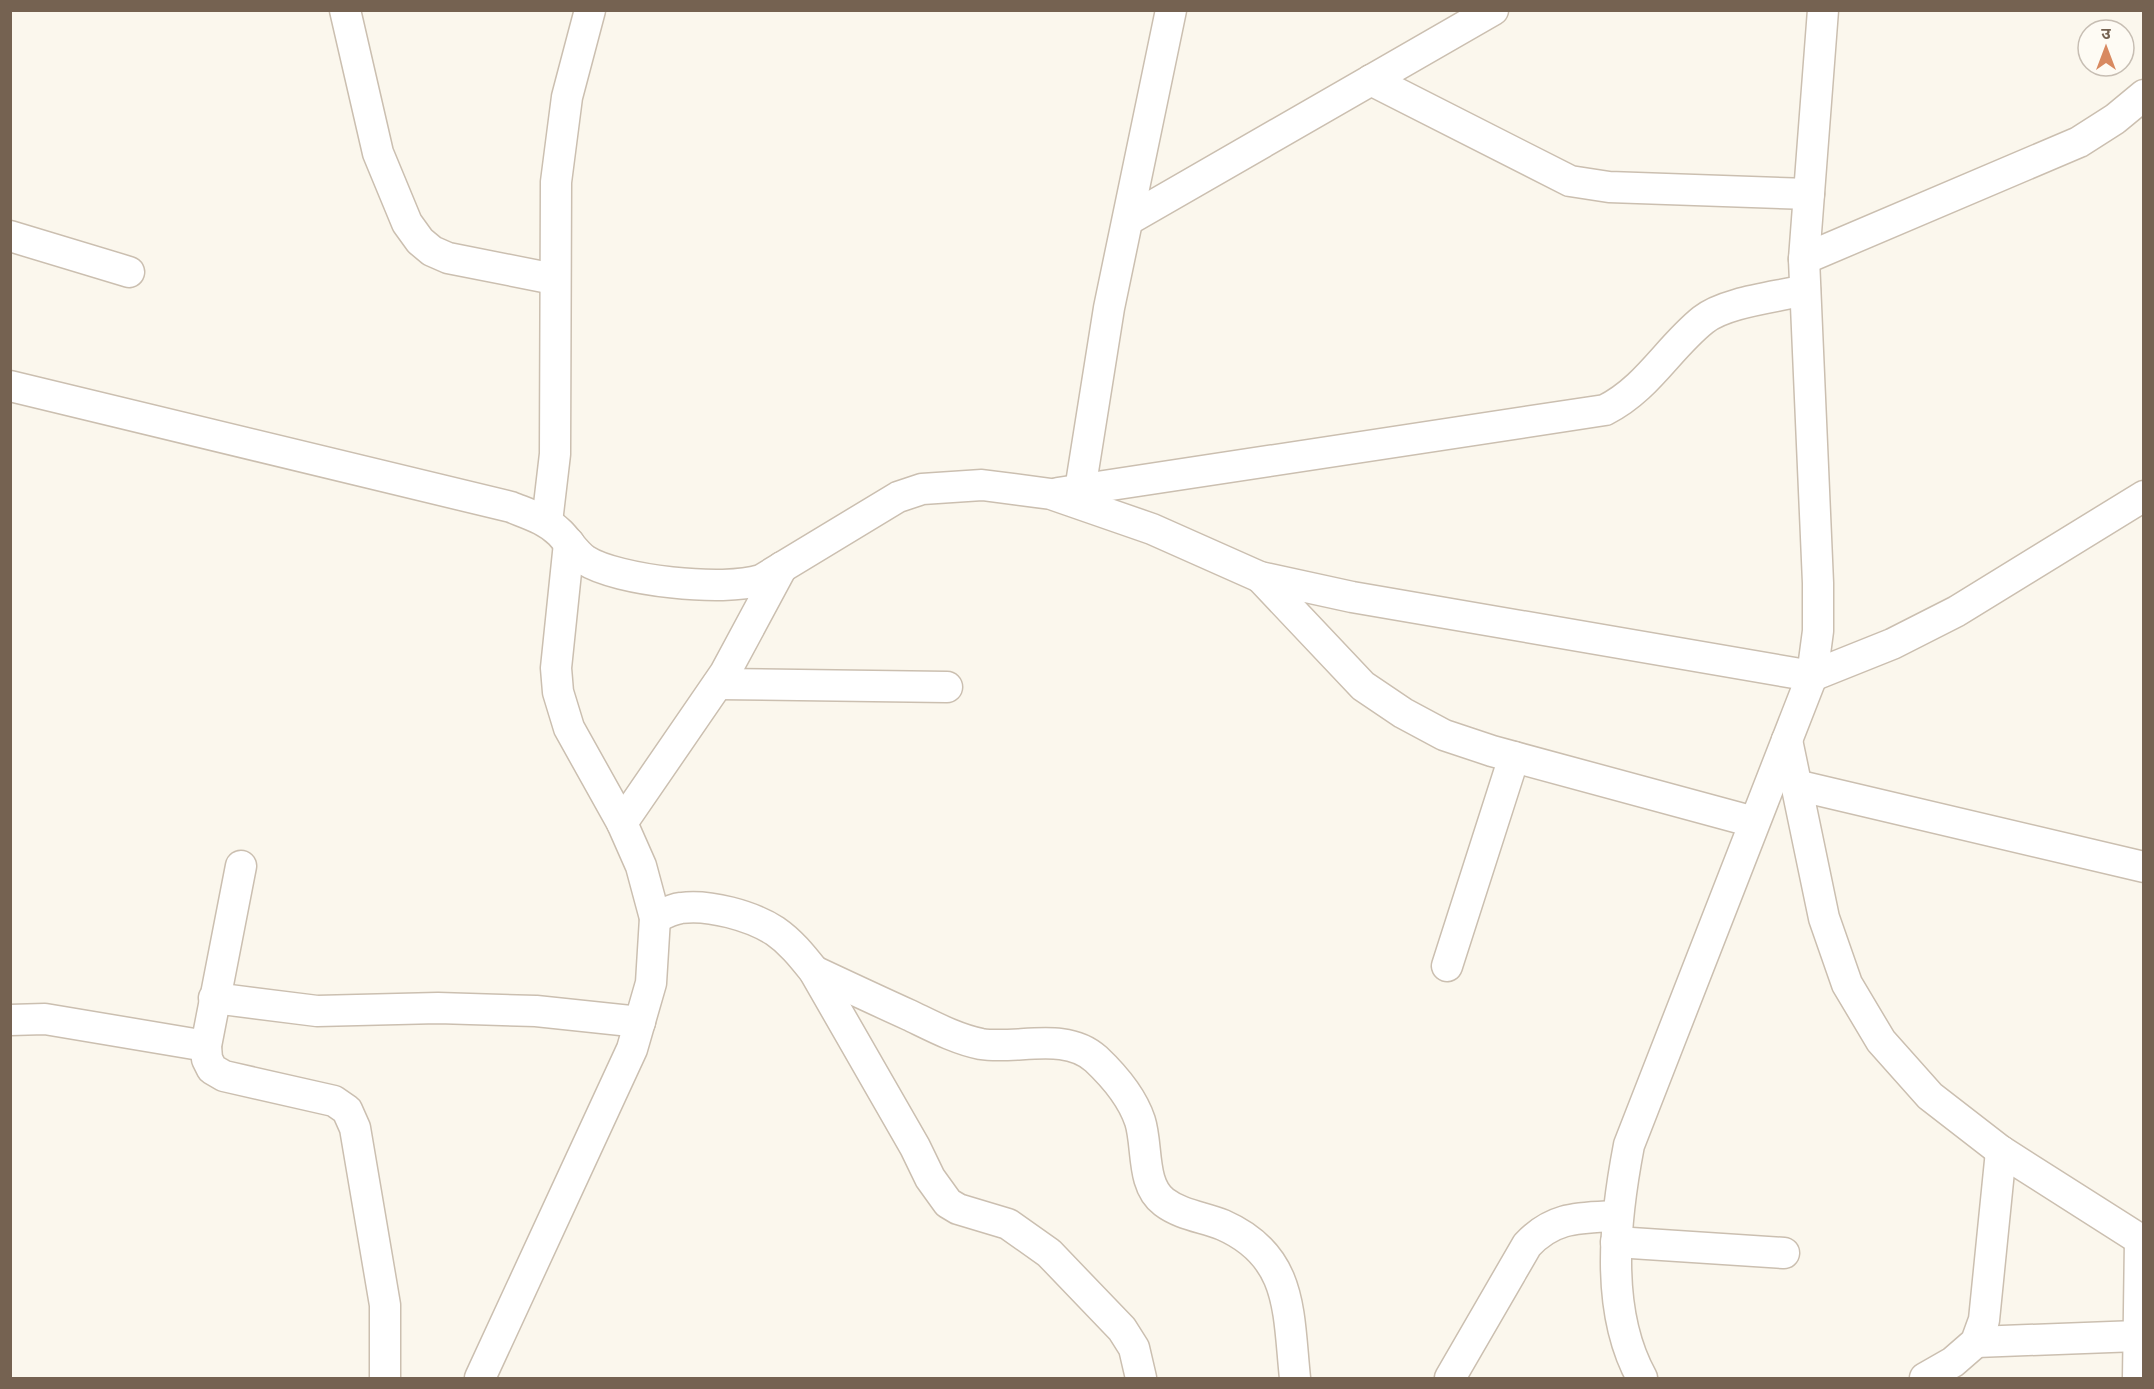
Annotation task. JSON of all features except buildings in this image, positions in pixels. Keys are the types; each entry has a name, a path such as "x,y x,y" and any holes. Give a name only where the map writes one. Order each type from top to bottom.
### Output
{"street":[{"path":"345,10 378,153 407,223 420,241 448,258 554,279"},
{"path":"547,522 555,454 554,219 567,97 590,10"},
{"path":"1080,490 1109,308 1172,10"},
{"path":"1128,220 1493,10"},
{"path":"1642,1378 1635,1366 1623,1325 1617,1229 1629,1145 1812,676 1818,631 1818,583 1804,259 1823,10"},
{"path":"1371,80 1570,181 1609,187 1809,194"},
{"path":"1804,259 2079,142 2115,119 2144,95"},
{"path":"10,236 129,272"},
{"path":"1052,494 1605,410 1626,399 1705,318 1726,308 1805,291"},
{"path":"10,386 511,507 547,522 582,559 603,570 625,576 722,586 745,585 761,580 874,509 922,489 982,484 1052,494 1152,529 1260,577 1352,597 1812,676 1892,644 1957,611 2144,496"},
{"path":"480,1378 632,1049 651,983 655,918 641,866 622,823 568,728 558,692 556,668 568,543"},
{"path":"622,823 718,684 782,567"},
{"path":"1260,577 1363,686 1403,713 1444,735 1514,757 1754,822"},
{"path":"718,684 946,687"},
{"path":"1787,740 1824,918 1846,984 1881,1041 1930,1096 2001,1151 2142,1241 2137,1336 2138,1378"},
{"path":"1447,966 1514,757"},
{"path":"1796,785 2144,867"},
{"path":"241,866 214,998 206,1046 207,1059 212,1069 224,1076 334,1101 347,1110 355,1128 385,1305 385,1378"},
{"path":"655,918 678,908 690,907 738,915 773,930 795,947 814,971 915,1147 930,1178 948,1203 1008,1224 1049,1253 1122,1329 1134,1348 1141,1378"},
{"path":"814,971 963,1039 990,1045 1059,1045 1077,1048 1094,1058 1122,1087 1134,1106 1141,1124 1152,1187 1162,1201 1178,1211 1222,1225 1252,1240 1272,1261 1287,1304 1294,1378"},
{"path":"214,998 317,1011 438,1008 536,1011 640,1022"},
{"path":"10,1020 54,1020 206,1046"},
{"path":"1925,1378 1953,1362 1976,1342 1984,1320 2001,1151"},
{"path":"1450,1378 1527,1245 1542,1229 1560,1222 1784,1253"},
{"path":"1976,1342 2137,1336"}]}
